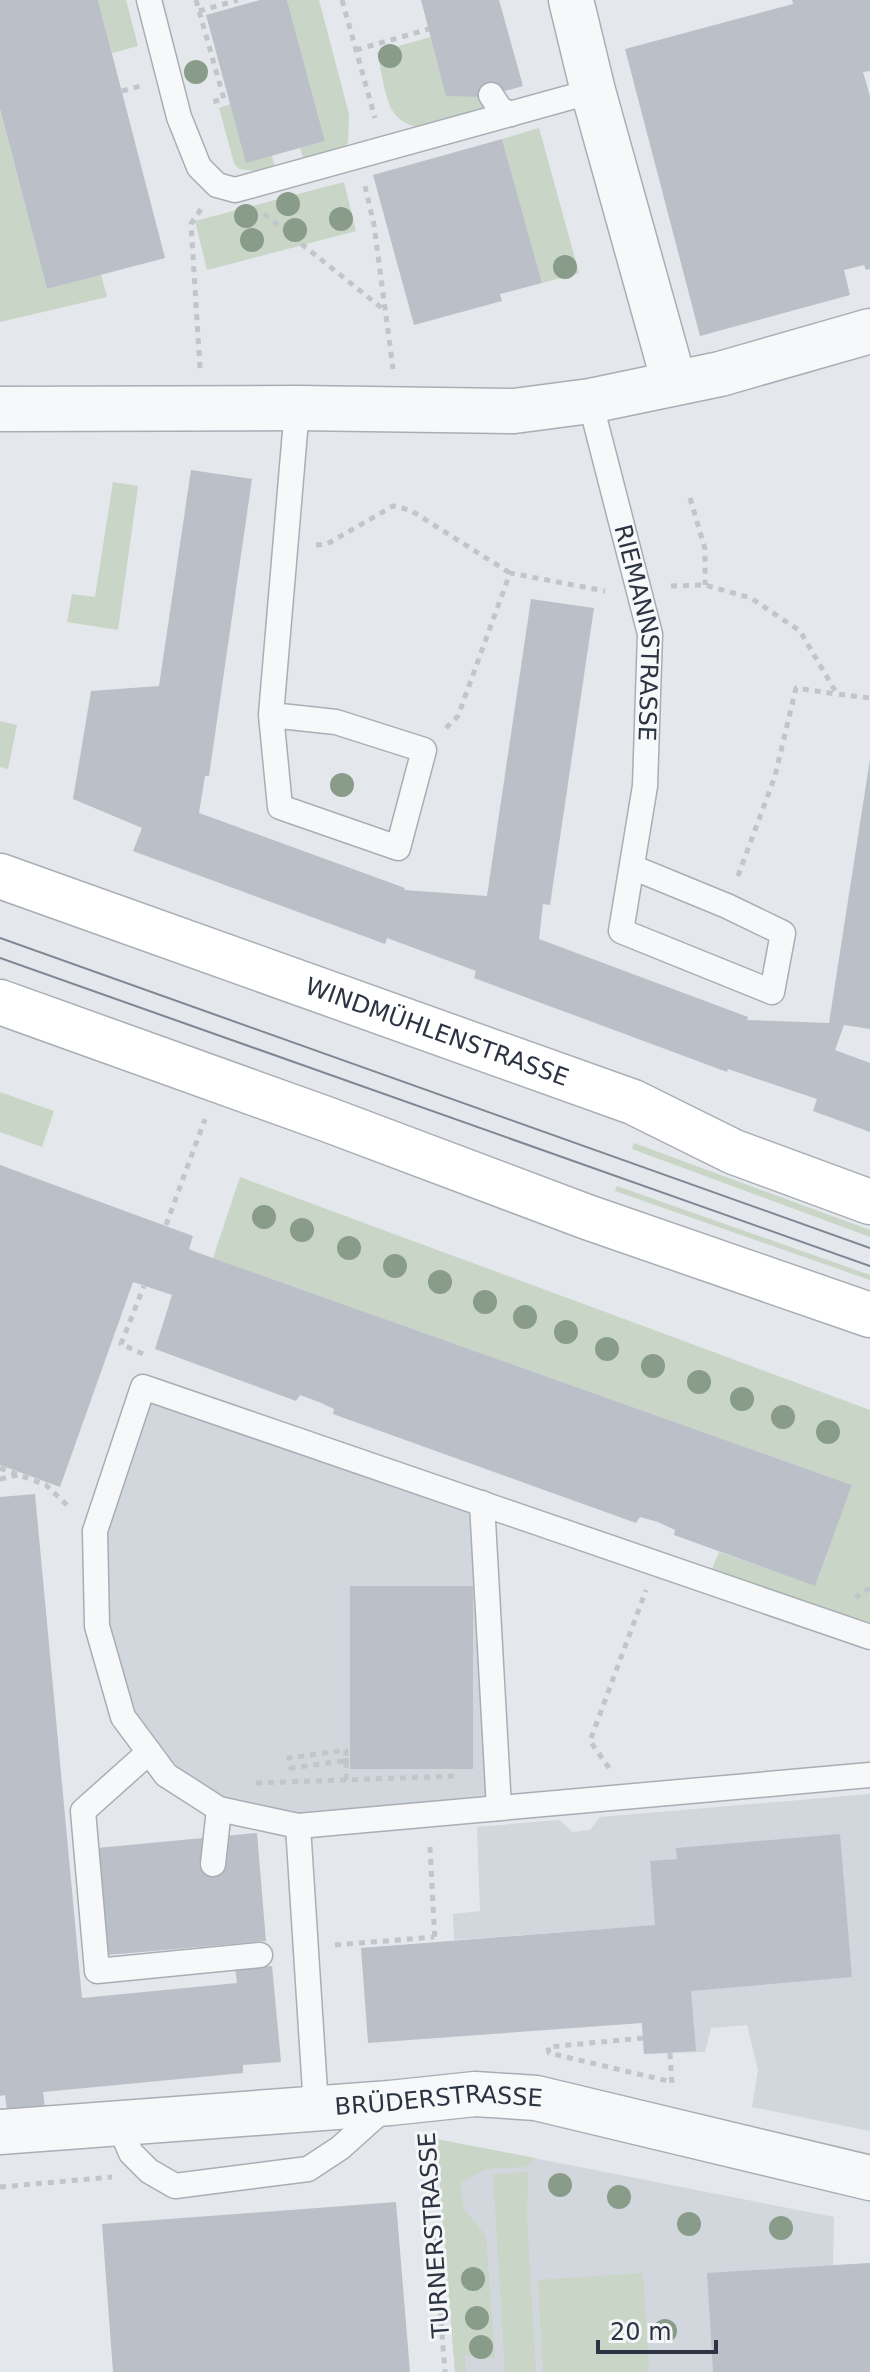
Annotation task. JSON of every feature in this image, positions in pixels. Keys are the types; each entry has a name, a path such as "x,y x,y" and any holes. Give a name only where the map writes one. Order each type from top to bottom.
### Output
{"main road":[{"name":"WINDMÜHLENSTRASSE","path":"0,876 633,1102 734,1152 870,1202"},
{"path":"0,1002 587,1217 870,1315"}],"street":[{"path":"582,3 593,91 674,382"},
{"path":"0,409 514,411 590,401 720,374 870,331"},
{"name":"BRÜDERSTRASSE","path":"0,2132 119,2125 475,2094 536,2098 870,2178"}],"lane":[{"path":"149,0 178,110 199,167 226,188 384,150 593,91"},
{"path":"491,95 500,109 511,114"},
{"name":"RIEMANNSTRASSE","path":"590,401 650,634 645,786 621,931 772,992 783,933 632,867"},
{"path":"271,715 336,722 424,750 398,848 280,807 271,715 297,408"},
{"path":"870,1637 143,1387 95,1531 97,1626 123,1717 166,1775 219,1809 298,1826 870,1775"},
{"path":"482,1503 499,1808"},
{"path":"149,1752 83,1811 97,1971 260,1955"},
{"path":"213,1864 219,1809"},
{"path":"298,1826 316,2107"},
{"path":"119,2125 131,2153 149,2171 175,2186 308,2169 407,2101"}],"path":[{"path":"178,110 226,98 196,0"},
{"path":"199,11 238,0"},
{"path":"342,0 384,150"},
{"path":"356,50 429,29"},
{"path":"122,91 135,88"},
{"path":"359,156 374,225 383,309 400,410"},
{"path":"204,409 191,224 226,188 383,309"},
{"path":"690,498 705,549 705,585"},
{"path":"285,545 327,544 393,506 410,510 510,573 603,591 705,585 751,598 800,631 837,694"},
{"path":"424,750 458,716 510,573"},
{"path":"727,906 775,776 796,688 870,698"},
{"path":"166,1225 205,1119"},
{"path":"138,1352 121,1344 144,1286"},
{"path":"0,1468 46,1485 95,1531"},
{"path":"0,1479 19,1475"},
{"path":"630,1796 590,1741 656,1563"},
{"path":"346,1780 346,1750 289,1758 291,1768 347,1761"},
{"path":"390,1787 391,1769"},
{"path":"268,1781 466,1776"},
{"path":"306,1948 434,1939 428,1814"},
{"path":"643,2038 548,2047 549,2053 672,2082"},
{"name":"TURNERSTRASSE","path":"407,2101 445,2372"},
{"path":"0,2187 149,2171"}],"shaded area":[{"path":"143,1387 482,1503 499,1808 257,1818 166,1775 123,1717 97,1626 95,1531"},
{"path":"870,1794 870,2131 752,2107 758,2070 747,2025 711,2028 705,2052 644,2054 634,1927 454,1940 453,1914 480,1911 477,1827 559,1820 573,1832 590,1830 600,1817"},
{"path":"436,2139 834,2217 833,2265 870,2263 870,2372 455,2372"}],"green space":[{"path":"98,0 126,0 138,46 112,53"},
{"path":"287,0 319,0 349,114 348,143 340,151 304,160 300,148 325,141"},
{"path":"431,37 483,97 488,113 426,128 403,122 394,113 377,52"},
{"path":"230,104 272,156 275,167 254,171 239,169 234,163 219,108"},
{"path":"0,110 47,289 101,274 107,297 0,322"},
{"path":"539,128 579,273 542,283 502,139"},
{"path":"344,182 356,231 207,270 195,221"},
{"path":"113,482 138,486 118,630 67,622 72,594 95,597"},
{"path":"0,721 17,725 8,769 0,767"},
{"path":"0,1092 54,1111 42,1147 0,1132"},
{"path":"634,1143 870,1230 870,1237 632,1149"},
{"path":"240,1177 870,1410 870,1627 710,1574 719,1552 815,1585 852,1485 213,1258"},
{"path":"617,1186 870,1275 870,1280 615,1191"},
{"path":"436,2139 535,2158 526,2167 486,2169 460,2183 464,2209 486,2236 495,2359 465,2356 466,2372 455,2372"},
{"path":"528,2172 527,2218 536,2372 505,2372 493,2174"},
{"path":"643,2273 649,2372 543,2372 538,2280"}],"building":[{"path":"0,0 98,0 165,258 47,289 0,109"},
{"path":"260,0 287,0 325,141 246,163 206,15"},
{"path":"421,0 499,0 523,86 483,97 446,96"},
{"path":"792,0 870,0 870,71 863,72 870,96 870,269 866,270 864,265 844,270 850,295 700,336 625,49 793,4"},
{"path":"502,139 542,283 500,294 502,301 414,325 373,175"},
{"path":"191,470 252,479 209,776 205,776 199,813 404,890 487,896 531,599 594,608 550,905 543,904 539,939 748,1017 747,1020 829,1023 870,759 870,1029 844,1025 835,1050 870,1063 870,1132 813,1111 817,1099 728,1069 727,1072 474,978 476,971 387,938 385,944 133,851 142,828 73,799 91,691 159,686"},
{"path":"0,1165 193,1236 189,1249 196,1252 852,1485 815,1586 674,1535 675,1530 658,1522 640,1517 636,1523 333,1414 334,1409 300,1395 296,1401 155,1349 172,1295 133,1282 60,1487 0,1465"},
{"path":"35,1494 82,1998 237,1983 235,1969 272,1966 281,2062 243,2065 243,2073 43,2092 45,2107 7,2110 5,2095 0,2096 0,1497"},
{"path":"350,1586 473,1586 473,1769 350,1769"},
{"path":"257,1833 266,1941 108,1955 97,1848"},
{"path":"840,1834 852,1977 691,1991 696,2051 644,2054 642,2023 368,2043 361,1948 655,1925 650,1861 677,1859 676,1848"},
{"path":"396,2202 410,2372 113,2372 102,2224"},
{"path":"870,2263 870,2372 713,2372 707,2273"}],"tram line":[{"path":"0,938 870,1248"},
{"path":"0,958 870,1266"}]}
